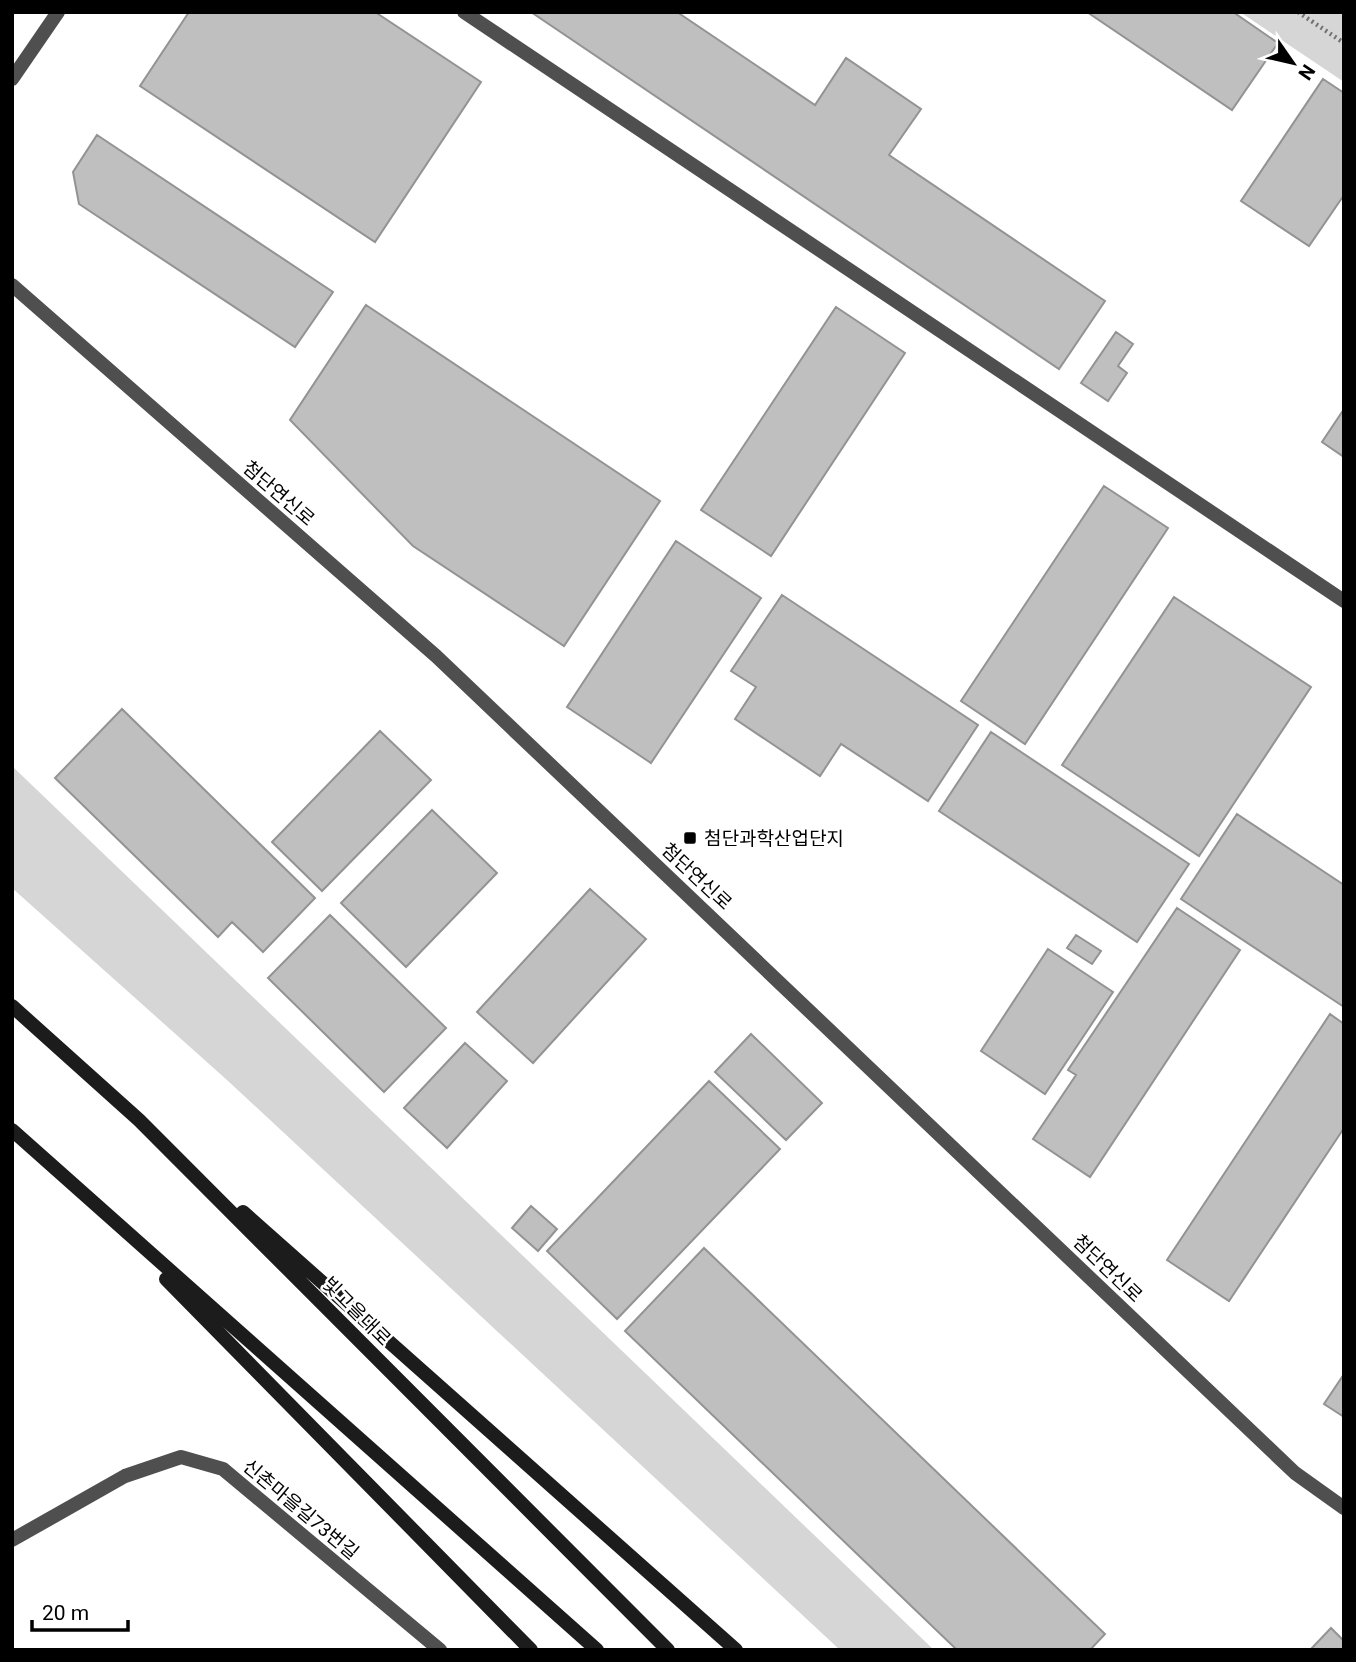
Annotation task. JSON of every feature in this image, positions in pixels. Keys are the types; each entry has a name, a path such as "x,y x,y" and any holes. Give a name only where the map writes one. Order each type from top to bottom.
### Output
{"main road":[{"name":"빛고을대로","path":"12,1006 139,1120 668,1650"},
{"path":"139,1120 736,1650"},
{"path":"12,1130 597,1650"},
{"path":"77,1189 531,1650"}],"street":[{"path":"12,79 58,12"},
{"path":"464,12 1344,601"},
{"name":"첨단연신로","path":"12,285 436,656 1295,1473 1344,1508"},
{"name":"신촌마을길73번길","path":"12,1540 125,1476 181,1457 223,1469 438,1648"}],"path":[{"path":"1298,12 1344,43"}],"shaded area":[{"path":"1240,12 1344,12 1344,82"},
{"path":"12,766 934,1650 840,1650 227,1080 12,888"}],"building":[{"path":"189,12 375,12 481,82 375,242 140,86"},
{"path":"531,12 677,12 815,105 846,58 921,109 889,155 1105,301 1059,369"},
{"path":"1087,12 1233,12 1278,43 1232,110"},
{"path":"1323,79 1344,93 1344,195 1309,246 1241,201"},
{"path":"97,135 333,292 295,347 79,204 73,172"},
{"path":"366,305 660,501 564,646 413,546 290,420"},
{"path":"836,307 905,353 771,556 701,510"},
{"path":"1116,332 1133,344 1118,366 1127,373 1108,401 1081,383"},
{"path":"1344,409 1344,457 1322,442"},
{"path":"1104,486 1168,528 1025,744 961,701"},
{"path":"676,541 761,598 651,763 567,707"},
{"path":"782,595 978,725 928,801 841,744 820,776 735,719 756,687 731,671"},
{"path":"1174,597 1311,687 1199,856 1062,765"},
{"path":"122,709 315,898 263,952 232,922 218,937 55,778"},
{"path":"380,731 431,780 322,891 272,842"},
{"path":"991,732 1189,864 1137,942 939,811"},
{"path":"432,810 497,873 406,967 341,903"},
{"path":"1237,814 1344,885 1344,1007 1181,899"},
{"path":"590,889 646,939 533,1063 477,1012"},
{"path":"1177,908 1240,950 1090,1177 1033,1139 1076,1075 1068,1070"},
{"path":"330,915 446,1028 384,1092 268,978"},
{"path":"1076,935 1101,951 1092,964 1067,948"},
{"path":"1048,949 1113,992 1045,1094 981,1051"},
{"path":"1330,1014 1344,1024 1344,1128 1229,1301 1167,1260"},
{"path":"751,1034 822,1103 786,1140 715,1072"},
{"path":"465,1043 507,1081 447,1148 404,1108"},
{"path":"709,1081 780,1149 617,1319 547,1251"},
{"path":"531,1206 557,1229 538,1251 512,1228"},
{"path":"704,1248 1105,1634 1090,1650 957,1650 625,1331"},
{"path":"1344,1374 1344,1417 1324,1404"},
{"path":"1331,1628 1344,1641 1344,1650 1310,1650"}],"place":[{"name":"첨단과학산업단지","path":"690,838"}]}
